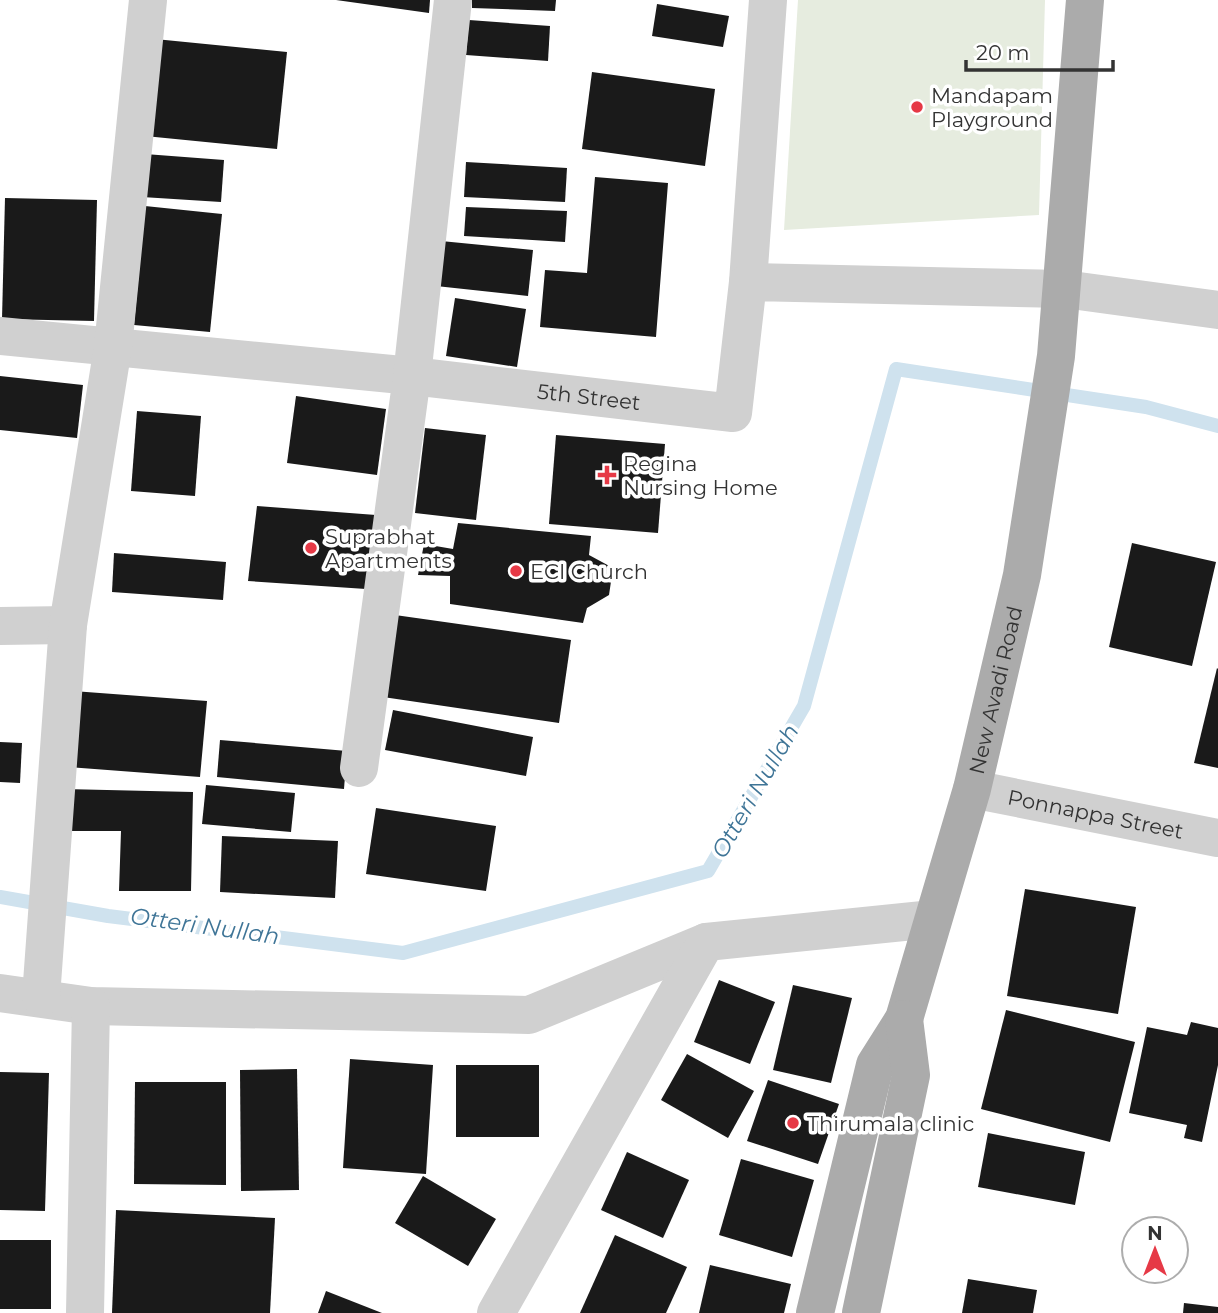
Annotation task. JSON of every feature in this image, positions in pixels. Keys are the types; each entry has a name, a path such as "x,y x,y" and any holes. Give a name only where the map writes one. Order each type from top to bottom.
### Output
{"main road":[{"path":"1063,289 1085,0"},
{"name":"New Avadi Road","path":"815,1313 875,1065 904,1018 972,789 1022,575 1056,356 1063,289"},
{"name":"New Avadi Road","path":"861,1313 911,1075 904,1018"}],"street":[{"path":"41,998 68,625 113,347 148,0"},
{"path":"359,768 412,376 453,0"},
{"path":"768,0 748,282 1063,289 1218,310"},
{"name":"5th Street","path":"0,335 412,376 733,413 748,282"},
{"path":"0,626 68,625"},
{"name":"Ponnappa Street","path":"972,789 1218,838"},
{"path":"0,993 92,1006 529,1015 706,942 933,919"},
{"path":"496,1313 706,942"},
{"path":"85,1313 92,1006"}],"shaded area":[{"name":"Mandapam Playground","path":"798,0 1045,0 1039,215 784,230"}],"building":[{"path":"336,0 430,0 429,13"},
{"path":"472,0 556,0 555,11 472,8"},
{"path":"657,4 729,16 723,47 652,36"},
{"path":"469,20 550,26 548,61 466,55"},
{"path":"155,39 287,52 277,149 145,136"},
{"path":"592,72 715,89 705,166 582,149"},
{"path":"145,154 224,160 221,202 142,197"},
{"path":"466,162 567,168 565,202 464,197"},
{"path":"595,177 668,183 656,337 540,327 545,270 587,273"},
{"path":"5,198 97,200 94,321 2,319"},
{"path":"145,206 222,214 210,332 134,325"},
{"path":"466,207 567,211 565,242 464,236"},
{"path":"441,241 533,250 528,296 436,286"},
{"path":"455,298 526,309 517,367 446,356"},
{"path":"0,376 83,385 77,438 0,430"},
{"path":"296,396 386,409 377,475 287,463"},
{"path":"137,411 201,416 195,496 131,491"},
{"path":"425,428 486,435 476,520 415,513"},
{"path":"556,435 665,444 658,533 549,524"},
{"name":"Suprabhat Apartments","path":"257,506 376,515 366,589 248,581"},
{"name":"ECI Church","path":"458,523 591,536 589,555 613,568 609,595 587,608 583,623 450,604 450,576 418,575 424,544 453,549"},
{"path":"1132,543 1216,562 1192,666 1109,647"},
{"path":"114,553 226,562 223,600 112,592"},
{"path":"395,615 571,640 559,723 383,697"},
{"path":"1218,669 1218,768 1194,763"},
{"path":"73,691 207,701 200,777 68,767"},
{"path":"393,710 533,737 526,776 385,750"},
{"path":"220,740 347,751 344,789 217,777"},
{"path":"0,742 22,743 20,783 0,782"},
{"path":"206,785 295,793 291,832 202,824"},
{"path":"64,789 193,792 191,891 119,891 121,831 63,831"},
{"path":"376,808 496,826 486,891 366,874"},
{"path":"222,836 338,841 335,898 220,892"},
{"path":"1025,889 1136,907 1118,1014 1007,996"},
{"path":"719,980 775,1002 750,1064 694,1042"},
{"path":"793,985 852,998 831,1083 773,1070"},
{"path":"1006,1010 1135,1042 1110,1142 981,1109"},
{"path":"1191,1022 1218,1028 1218,1065 1202,1142 1184,1138 1187,1125 1129,1113 1147,1027 1187,1035"},
{"path":"687,1054 754,1091 728,1138 661,1100"},
{"path":"350,1059 433,1065 426,1174 343,1168"},
{"path":"456,1065 539,1065 539,1137 456,1137"},
{"path":"297,1069 299,1190 241,1191 240,1070"},
{"path":"0,1072 49,1073 45,1211 0,1210"},
{"name":"Thirumala clinic","path":"768,1080 839,1104 818,1164 747,1141"},
{"path":"135,1082 226,1082 226,1185 134,1184"},
{"path":"988,1133 1085,1152 1075,1205 978,1187"},
{"path":"627,1152 689,1180 663,1238 601,1210"},
{"path":"741,1159 814,1180 792,1257 719,1235"},
{"path":"423,1176 496,1219 468,1266 395,1223"},
{"path":"116,1210 275,1218 270,1313 112,1313"},
{"path":"615,1235 687,1267 666,1313 580,1313"},
{"path":"0,1240 51,1240 51,1309 0,1309"},
{"path":"710,1265 791,1284 784,1313 699,1313"},
{"path":"968,1279 1037,1290 1033,1313 962,1313"},
{"path":"326,1291 382,1313 318,1313"},
{"path":"1184,1303 1218,1307 1218,1313 1183,1313"}],"waterway":[{"name":"Otteri Nullah","path":"0,897 108,916 403,953 708,871 804,706 896,369 1146,407 1218,426"}],"place":[{"name":"Mandapam Playground","path":"917,107"},
{"name":"Regina Nursing Home","path":"607,475"},
{"name":"Suprabhat Apartments","path":"311,548"},
{"name":"ECI Church","path":"516,571"},
{"name":"Thirumala clinic","path":"793,1123"}]}
